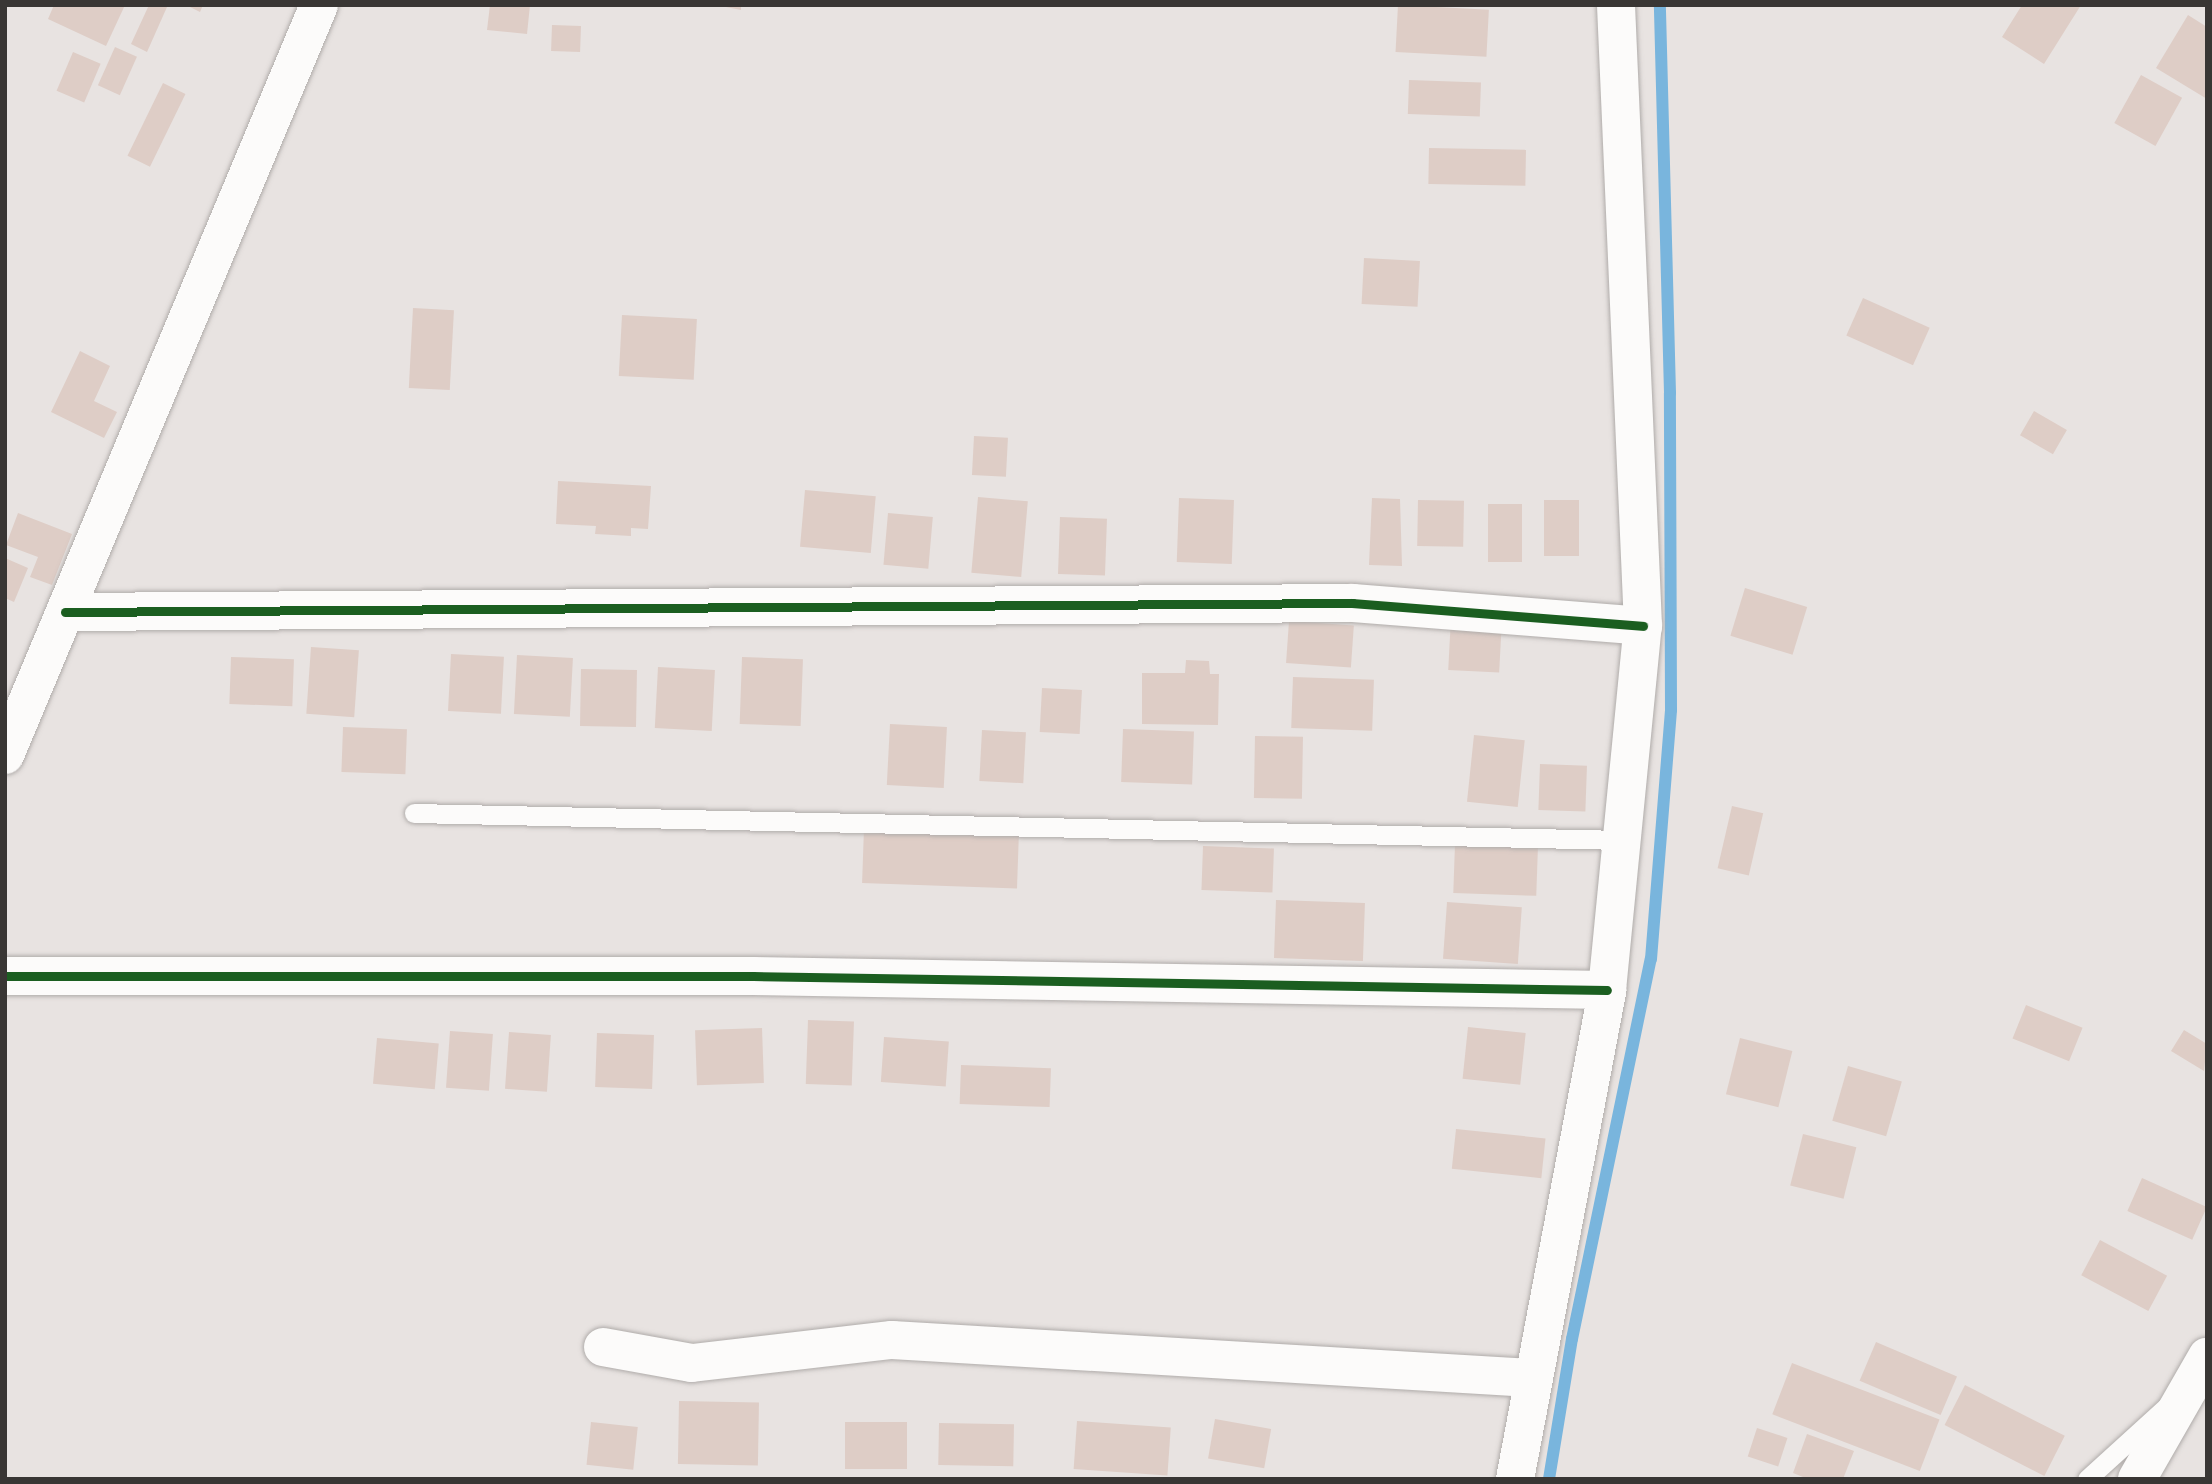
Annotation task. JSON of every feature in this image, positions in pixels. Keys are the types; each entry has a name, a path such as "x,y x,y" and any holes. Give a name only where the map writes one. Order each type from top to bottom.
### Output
{"street":[{"path":"5,755 319,5"},
{"path":"1515,1479 1531,1378 1607,990 1625,841 1643,626 1616,5"},
{"path":"65,612 1353,603 1643,626"},
{"path":"5,976 753,976 1607,990"},
{"path":"603,1347 691,1363 892,1340 1531,1378"},
{"path":"2137,1479 2183,1392 2207,1357"}],"lane":[{"path":"414,813 1625,841"},
{"path":"2087,1479 2183,1392"}],"building":[{"path":"54,5 125,5 106,46 48,19"},
{"path":"149,5 167,7 147,52 131,44"},
{"path":"186,5 203,5 200,12"},
{"path":"490,5 530,5 527,34 487,30"},
{"path":"716,5 741,5 741,10"},
{"path":"1398,5 1489,10 1486,57 1396,52"},
{"path":"2022,5 2081,5 2044,64 2002,37"},
{"path":"2188,15 2207,27 2207,99 2156,68"},
{"path":"552,25 581,26 580,52 551,51"},
{"path":"115,47 137,57 120,95 98,85"},
{"path":"73,52 101,64 84,102 57,91"},
{"path":"2141,75 2182,98 2155,146 2114,123"},
{"path":"1409,80 1481,83 1480,116 1408,114"},
{"path":"163,83 185,94 150,167 127,156"},
{"path":"1429,148 1526,150 1525,186 1428,184"},
{"path":"1364,258 1420,261 1418,307 1362,304"},
{"path":"1863,298 1930,328 1913,365 1846,335"},
{"path":"413,308 454,310 450,390 409,388"},
{"path":"622,315 697,319 694,380 619,376"},
{"path":"80,351 110,366 94,401 117,412 104,438 51,412"},
{"path":"2034,411 2067,430 2053,454 2020,435"},
{"path":"974,436 1008,438 1006,477 972,475"},
{"path":"558,481 651,486 648,529 631,528 631,536 595,534 596,526 556,524"},
{"path":"805,490 876,496 871,553 800,547"},
{"path":"978,497 1028,501 1021,577 971,573"},
{"path":"1179,498 1234,500 1232,564 1177,562"},
{"path":"1372,498 1400,499 1402,566 1369,565"},
{"path":"1418,500 1464,501 1463,547 1417,546"},
{"path":"1544,500 1579,500 1579,556 1544,556"},
{"path":"1488,504 1522,504 1522,562 1488,562"},
{"path":"18,513 72,534 52,585 30,577 38,557 6,545"},
{"path":"888,513 933,517 928,569 883,565"},
{"path":"1060,517 1107,519 1105,576 1058,574"},
{"path":"5,558 28,568 14,602 5,598"},
{"path":"1745,588 1807,607 1793,655 1730,636"},
{"path":"1451,617 1502,620 1499,673 1448,670"},
{"path":"1289,621 1354,626 1351,667 1286,663"},
{"path":"311,647 359,650 354,717 306,714"},
{"path":"451,654 504,657 501,714 448,711"},
{"path":"517,655 573,658 570,717 514,714"},
{"path":"231,657 294,659 292,706 229,704"},
{"path":"742,657 803,659 801,726 740,724"},
{"path":"1186,660 1209,661 1210,674 1219,674 1218,725 1142,724 1142,673 1185,673"},
{"path":"658,667 715,670 712,731 655,728"},
{"path":"581,669 637,670 636,727 580,726"},
{"path":"1293,677 1374,680 1372,731 1291,728"},
{"path":"1042,688 1082,690 1080,734 1040,732"},
{"path":"890,724 947,727 944,788 887,785"},
{"path":"343,727 407,729 405,774 341,772"},
{"path":"1123,729 1194,731 1192,784 1121,782"},
{"path":"982,730 1026,732 1023,783 979,781"},
{"path":"1474,735 1525,740 1518,807 1467,802"},
{"path":"1255,736 1303,737 1302,799 1254,798"},
{"path":"1540,764 1587,766 1585,812 1538,810"},
{"path":"1732,806 1763,813 1749,876 1718,868"},
{"path":"864,828 1019,833 1017,888 862,883"},
{"path":"1455,844 1538,847 1536,896 1453,893"},
{"path":"1203,846 1274,848 1272,892 1201,890"},
{"path":"1276,900 1365,903 1363,961 1274,958"},
{"path":"1447,902 1522,907 1518,964 1443,959"},
{"path":"2026,1005 2083,1028 2069,1061 2013,1038"},
{"path":"808,1020 854,1022 852,1086 806,1084"},
{"path":"1468,1027 1526,1033 1520,1085 1463,1079"},
{"path":"762,1028 764,1083 697,1085 695,1030"},
{"path":"2184,1030 2207,1044 2204,1071 2171,1051"},
{"path":"450,1031 493,1034 489,1091 446,1088"},
{"path":"509,1032 551,1035 547,1092 505,1089"},
{"path":"597,1033 654,1035 652,1089 595,1087"},
{"path":"884,1037 949,1042 946,1086 881,1082"},
{"path":"377,1038 439,1043 435,1089 373,1084"},
{"path":"1740,1038 1792,1051 1778,1107 1726,1094"},
{"path":"961,1065 1051,1068 1050,1107 960,1104"},
{"path":"1848,1066 1902,1081 1886,1136 1832,1121"},
{"path":"1456,1129 1546,1138 1541,1178 1452,1169"},
{"path":"1803,1134 1856,1147 1844,1199 1790,1185"},
{"path":"2142,1178 2207,1207 2192,1240 2127,1211"},
{"path":"2100,1240 2167,1276 2148,1311 2081,1275"},
{"path":"1876,1342 1957,1376 1941,1415 1860,1381"},
{"path":"1792,1363 1940,1420 1920,1471 1772,1414"},
{"path":"1965,1385 2065,1436 2044,1476 1945,1425"},
{"path":"679,1401 759,1402 758,1465 678,1464"},
{"path":"1215,1419 1271,1429 1264,1468 1208,1458"},
{"path":"1077,1421 1171,1428 1167,1475 1074,1469"},
{"path":"591,1422 638,1427 633,1470 587,1465"},
{"path":"845,1422 907,1422 907,1469 845,1469"},
{"path":"939,1423 1014,1424 1013,1466 938,1465"},
{"path":"1757,1428 1787,1438 1778,1466 1748,1457"},
{"path":"1807,1434 1854,1451 1843,1479 1808,1479 1793,1473"}],"waterway":[{"path":"1549,1479 1572,1339 1651,959 1671,710 1670,393 1660,5"}],"cycle path":[{"path":"65,612 1353,603 1643,626"},
{"path":"5,976 753,976 1607,990"}]}
